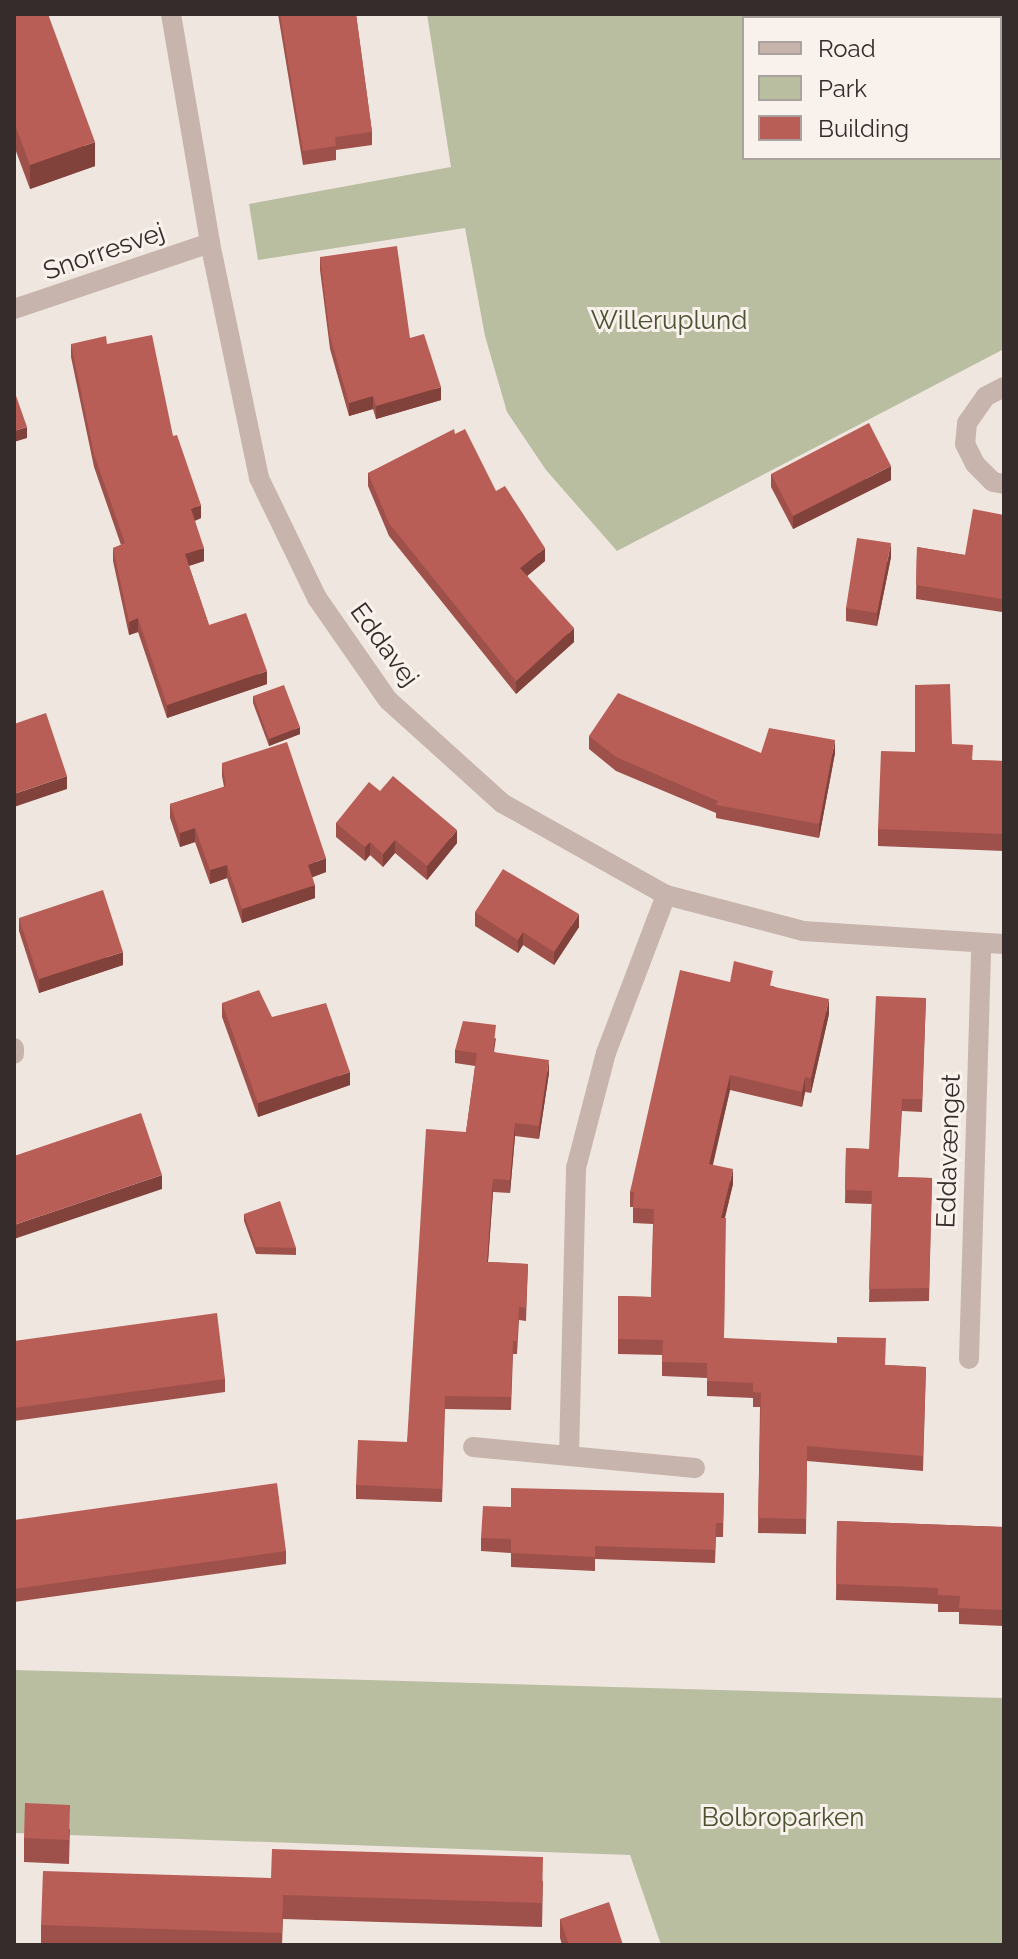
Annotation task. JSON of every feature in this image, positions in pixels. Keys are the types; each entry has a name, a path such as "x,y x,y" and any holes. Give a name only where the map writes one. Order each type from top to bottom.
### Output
{"street":[{"name":"Eddavej","path":"171,14 210,243 259,478 326,611 388,700 502,803 666,895 803,931 1004,944"},
{"name":"Snorresvej","path":"14,309 210,243"},
{"path":"1004,387 986,396 967,423 965,444 975,464 993,482 1004,484"},
{"path":"569,1456 576,1168 606,1053 666,895"},
{"name":"Eddavænget","path":"969,1359 981,943"},
{"path":"473,1447 695,1468"}],"green space":[{"name":"Willeruplund","path":"427,14 1004,14 1004,349 617,551 546,470 507,412 485,336 465,228 258,260 249,204 451,167"},
{"name":"Bolbroparken","path":"14,1670 1004,1698 1004,1945 661,1945 630,1855 14,1833"}],"building":[{"path":"14,14 48,14 95,142 30,165 14,122"},
{"path":"280,14 356,14 372,132 335,137 336,146 303,151"},
{"path":"397,246 410,338 424,334 441,387 376,406 373,396 349,403 330,336 320,257"},
{"path":"152,335 173,436 177,435 201,505 191,509 204,548 185,554 209,625 246,613 267,671 167,705 138,618 129,622 113,548 125,543 94,454 71,344 106,336 107,344"},
{"path":"14,390 27,427 14,431"},
{"path":"869,423 891,466 793,516 771,474"},
{"path":"454,429 455,434 465,429 496,491 505,486 545,548 520,568 574,628 516,681 389,523 368,473"},
{"path":"973,509 1004,515 1002,599 916,585 917,547 965,555"},
{"path":"857,538 891,543 877,613 846,608"},
{"path":"950,684 952,744 973,745 972,760 1004,761 1004,834 878,829 881,751 915,752 915,685"},
{"path":"284,685 300,727 269,739 253,696"},
{"path":"618,693 761,753 769,728 835,740 819,824 716,805 718,801 616,757 589,736"},
{"path":"46,713 67,776 14,794 14,724"},
{"path":"287,742 326,858 308,865 315,885 242,909 227,865 210,870 195,828 180,833 170,804 226,786 222,763"},
{"path":"393,776 457,830 427,866 395,840 383,854 370,842 365,847 336,823 369,782 380,791"},
{"path":"503,869 579,914 554,952 523,932 518,940 475,912"},
{"path":"103,890 123,952 39,979 19,918"},
{"path":"734,961 773,971 770,986 829,999 811,1078 805,1077 802,1092 730,1075 709,1164 733,1169 721,1218 726,1218 724,1338 837,1343 837,1337 886,1338 885,1365 926,1367 923,1456 807,1446 806,1519 758,1518 761,1393 753,1392 753,1383 707,1381 707,1363 662,1362 663,1340 618,1339 618,1296 651,1297 654,1209 633,1208 634,1192 630,1192 680,970 730,982"},
{"path":"259,990 272,1017 326,1003 350,1072 258,1103 222,1003"},
{"path":"876,996 926,998 922,1099 902,1099 898,1177 932,1178 929,1288 869,1289 872,1191 845,1190 846,1148 869,1149"},
{"path":"463,1021 496,1025 493,1052 549,1060 539,1126 515,1123 510,1180 493,1179 487,1262 528,1264 526,1308 519,1307 517,1341 513,1341 511,1397 445,1396 442,1489 356,1485 358,1440 407,1442 426,1129 466,1132 477,1053 455,1050"},
{"path":"141,1113 162,1175 14,1225 14,1156"},
{"path":"280,1201 296,1248 256,1247 244,1214"},
{"path":"217,1313 225,1379 14,1408 14,1341"},
{"path":"277,1483 286,1551 14,1589 14,1520"},
{"path":"511,1488 724,1493 723,1523 716,1523 715,1550 595,1546 595,1557 511,1553 511,1539 481,1538 483,1506 511,1507"},
{"path":"837,1521 1004,1527 1004,1610 959,1608 960,1596 938,1595 938,1588 836,1584"},
{"path":"25,1803 70,1805 69,1840 24,1838"},
{"path":"272,1849 543,1857 542,1903 283,1895 282,1933 41,1925 43,1871 271,1878"},
{"path":"609,1902 623,1945 569,1945 560,1919"}]}
